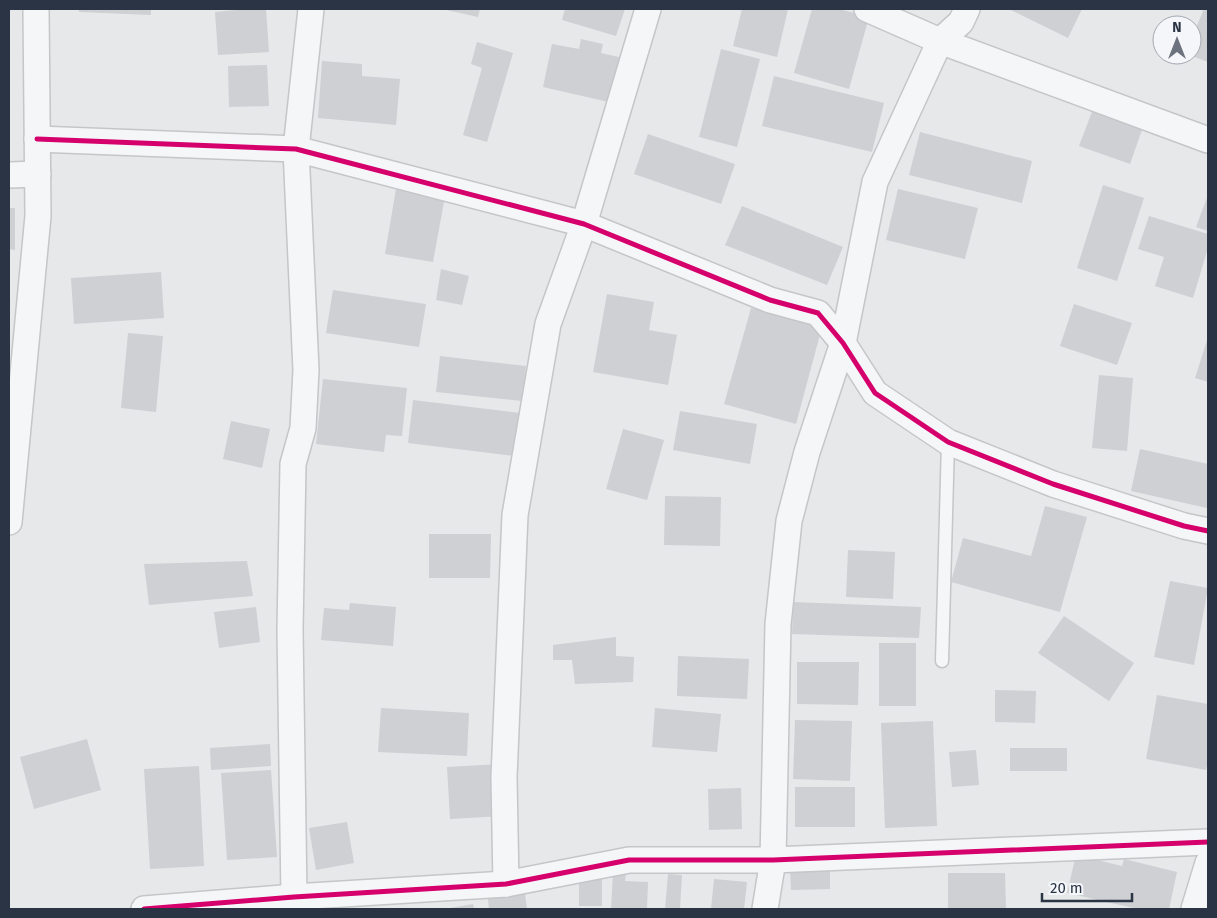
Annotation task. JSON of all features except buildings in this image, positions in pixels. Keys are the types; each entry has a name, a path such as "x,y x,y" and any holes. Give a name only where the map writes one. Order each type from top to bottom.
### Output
{"street":[{"path":"9,522 38,216 36,9"},
{"path":"295,903 290,630 293,464 303,428 306,370 296,149 311,9"},
{"path":"506,884 504,777 515,515 548,324 584,224 648,9"},
{"path":"867,9 940,41 1208,140"},
{"path":"766,909 773,860 778,624 789,521 806,452 843,343 876,182 940,41 961,22 967,9"},
{"path":"37,139 296,149 584,224 770,300 818,313 843,343 875,393 948,442 1053,484 1184,526 1208,531"},
{"path":"9,175 38,174"},
{"path":"144,909 295,903 506,884 629,860 773,860 1208,842"},
{"path":"1194,909 1208,863"}],"lane":[{"path":"942,661 948,442"}],"cycle path":[{"path":"37,139 296,149 584,224 770,300 818,313 843,343 875,393 948,442 1053,484 1184,526 1208,531"},
{"path":"144,909 294,897 506,884 629,860 773,860 1208,842"}]}
